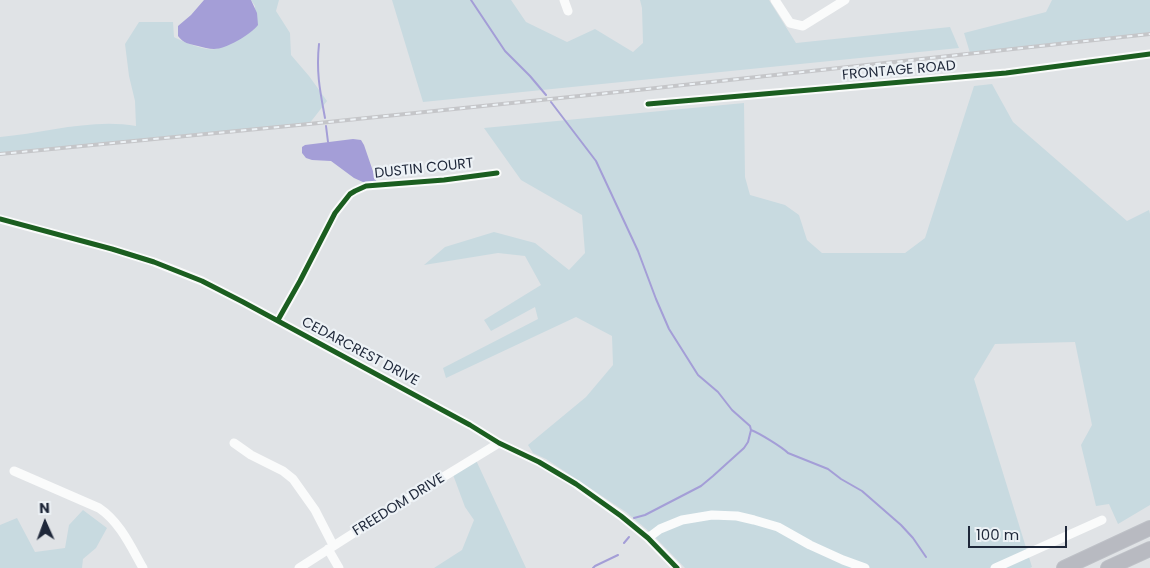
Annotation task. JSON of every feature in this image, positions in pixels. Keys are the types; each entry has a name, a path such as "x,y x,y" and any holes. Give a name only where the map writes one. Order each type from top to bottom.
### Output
{"highway":[{"path":"1064,568 1150,528"},
{"path":"1108,568 1150,549"}],"street":[{"path":"564,0 568,11"},
{"path":"775,0 790,24 802,26 845,0"},
{"name":"FRONTAGE ROAD","path":"648,104 1006,73 1150,54"},
{"name":"DUSTIN COURT","path":"278,320 335,213 355,191 366,186 444,180 497,173"},
{"name":"CEDARCREST DRIVE","path":"0,219 86,241 154,262 214,288 278,320 576,484 648,538 677,568"},
{"path":"234,443 293,479 314,510 339,568"},
{"name":"FREEDOM DRIVE","path":"299,568 401,502 500,443"},
{"path":"14,471 104,511 117,524 143,568"},
{"path":"648,538 660,529 682,520 712,515 737,516 778,528 818,549 865,568"},
{"path":"996,568 1102,520"}],"shaded area":[{"path":"204,0 251,0 257,13 258,25 238,41 225,47 210,49 187,43 178,36 178,26"},
{"path":"251,0 279,0 276,11 290,33 291,55 327,101 309,124 0,154 0,137 86,125 120,124 136,126 135,101 129,76 125,44 139,22 173,22 174,37 188,44 215,49 241,38 254,29 255,6"},
{"path":"392,0 511,0 526,22 567,42 595,29 633,52 643,43 640,0 769,0 796,43 950,27 959,48 423,102"},
{"path":"1052,0 1150,0 1150,33 970,53 964,33 1046,12"},
{"path":"992,84 1013,122 1127,221 1149,210 1150,505 1118,524 1109,504 1096,506 1081,445 1092,425 1075,342 995,344 974,379 1032,567 1030,568 685,568 651,533 626,512 546,459 533,453 528,445 586,397 613,365 612,336 576,317 446,378 443,368 538,319 535,307 491,331 484,320 541,285 525,256 498,253 424,265 445,247 494,232 535,243 569,270 585,253 582,215 521,180 484,128 744,103 745,177 750,195 785,205 799,215 807,240 822,253 905,253 925,238 974,86"},
{"path":"353,139 361,140 364,145 377,183 365,183 354,178 331,161 312,160 306,158 302,153 302,147 305,145"},
{"path":"475,458 526,568 434,568 462,550 474,520 465,507 452,472"},
{"path":"83,510 107,528 96,548 83,559 82,568 0,568 0,525 17,518 35,552 65,548 69,525"}],"waterway":[{"path":"471,0 505,51 546,95"},
{"path":"319,44 318,73 325,118"},
{"path":"551,102 596,161 638,251 669,329 698,375 718,392 732,410 750,426 751,430 770,440 788,453 828,469 862,491 901,525 926,557"},
{"path":"326,126 328,142"},
{"path":"634,518 645,515 701,486 744,448 748,442 751,430"},
{"path":"624,543 629,537"},
{"path":"593,568 618,555"}],"railway":[{"path":"0,154 647,89 1150,34"}],"cycle path":[{"path":"648,104 1006,73 1150,54"},
{"path":"278,320 335,213 350,194 366,186 444,180 497,173"},
{"path":"0,219 154,262 202,281 243,302 470,425 499,443 539,462 576,484 648,538 677,568"}]}
